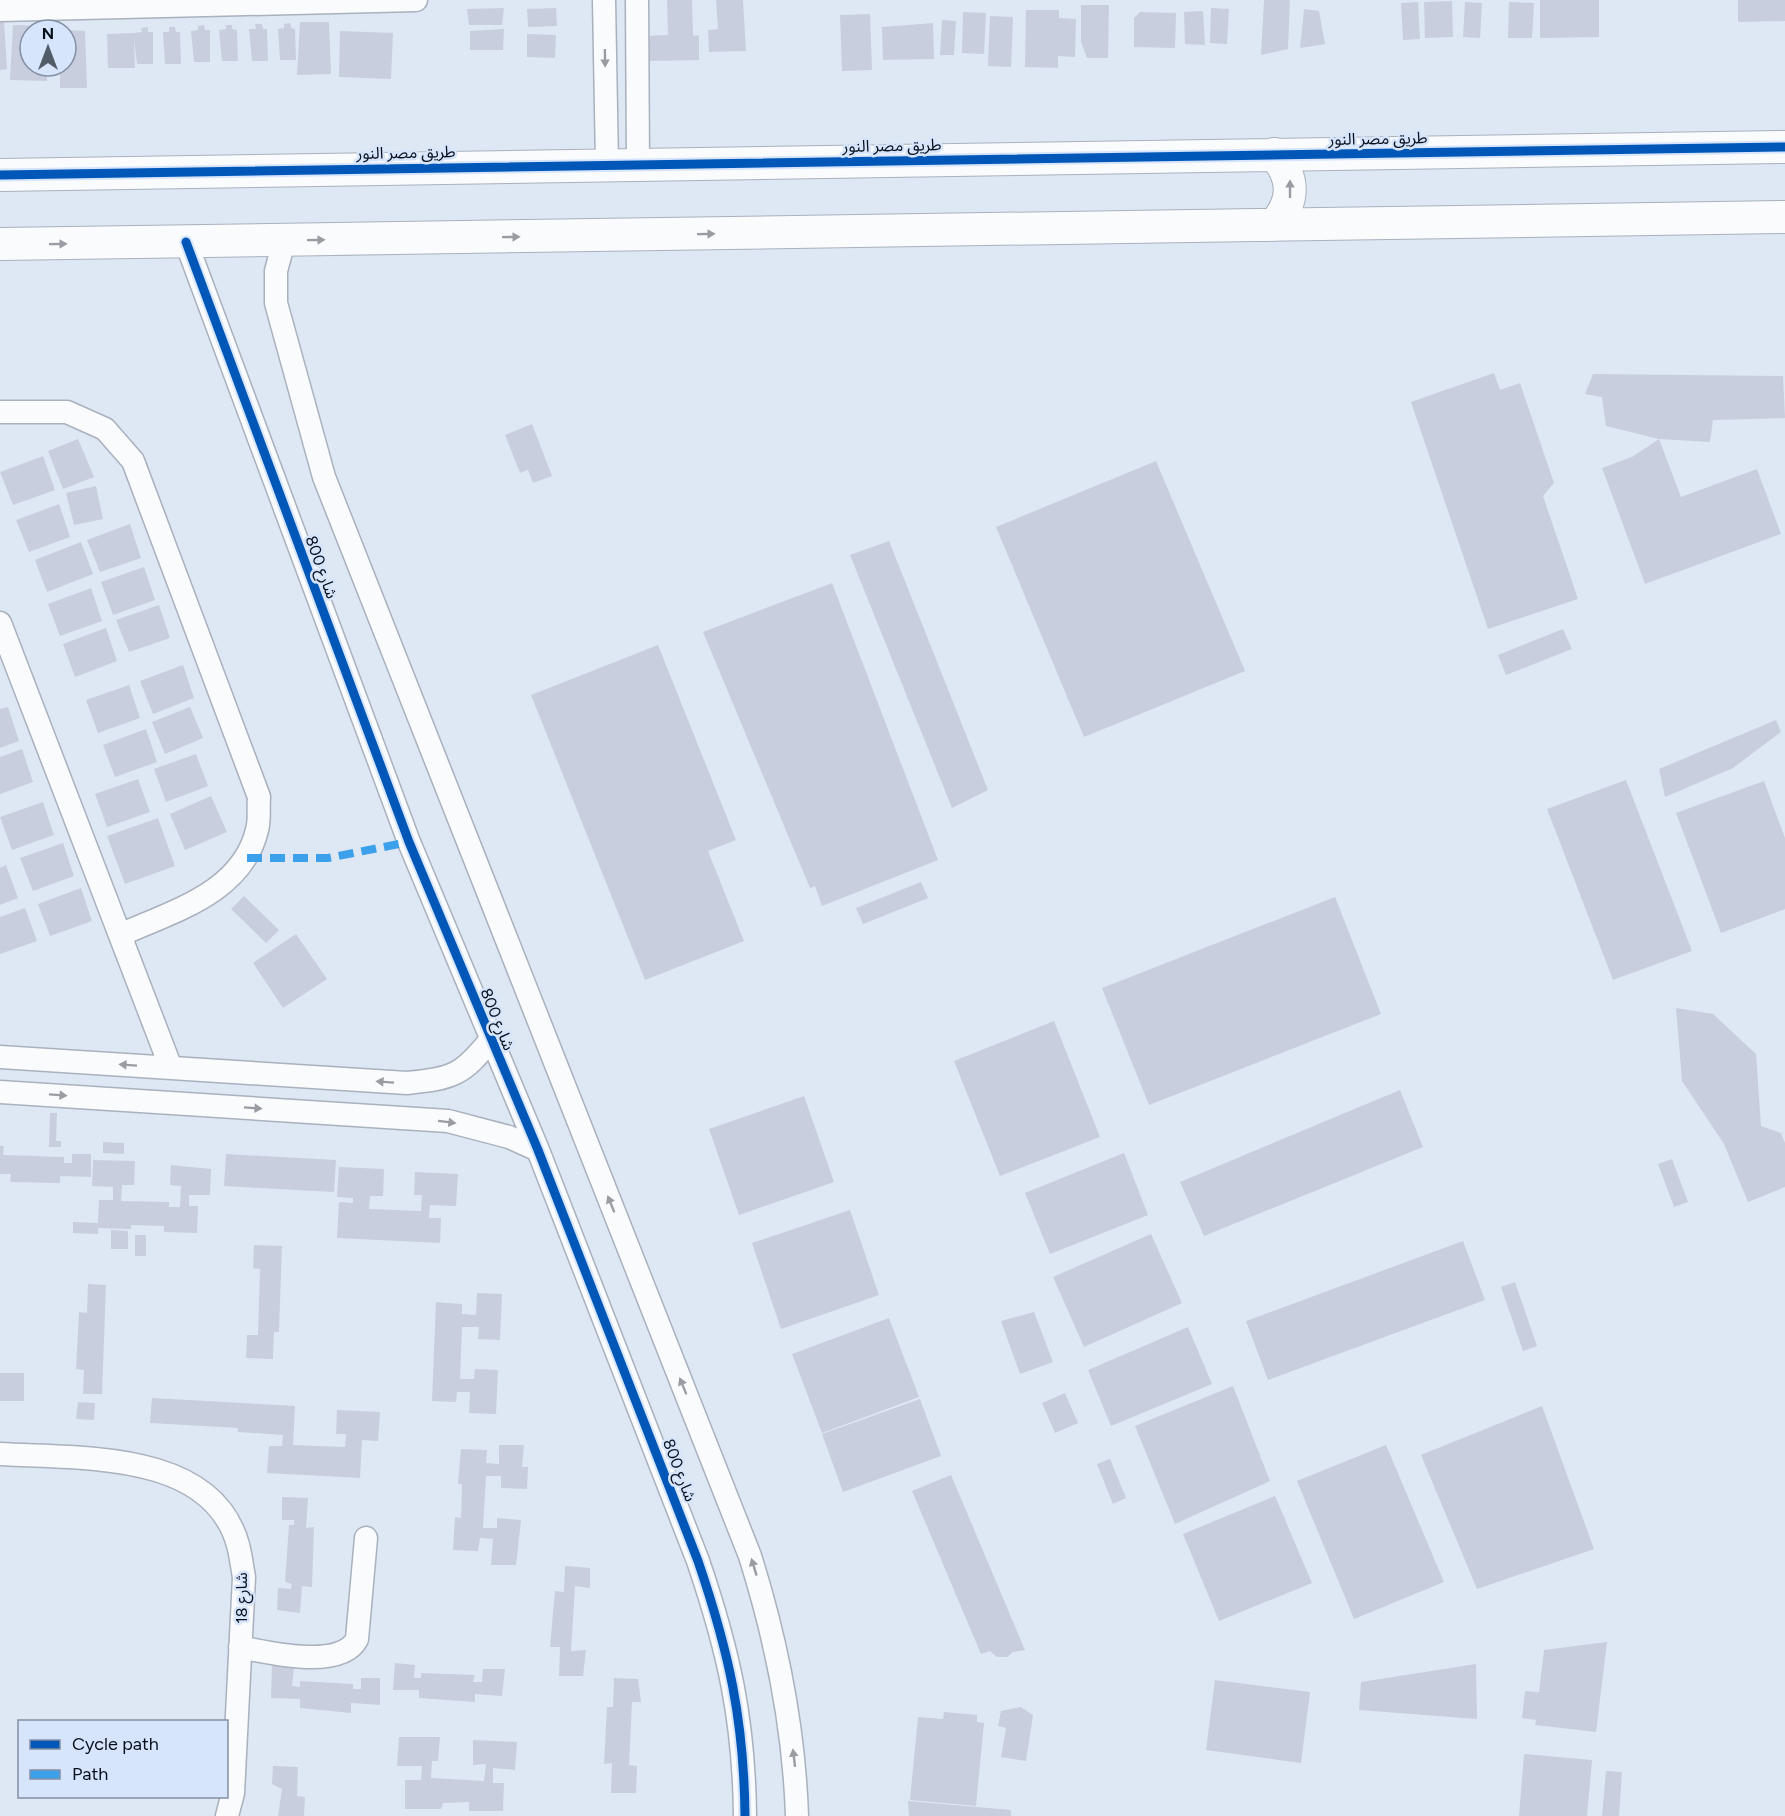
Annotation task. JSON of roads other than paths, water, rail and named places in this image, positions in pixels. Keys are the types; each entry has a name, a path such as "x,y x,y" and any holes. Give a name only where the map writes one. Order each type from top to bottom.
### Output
{"street":[{"path":"0,10 29,5 416,0"},
{"path":"604,0 607,164"},
{"path":"637,0 638,164"},
{"name":"طريق مصر النور","path":"0,176 607,164 1785,147"},
{"path":"1274,154 1285,166 1290,181 1290,198 1285,213 1274,225"},
{"path":"0,244 1785,217"},
{"name":"شارع 800","path":"284,241 276,271 276,303 324,477 750,1556 772,1625 787,1696 795,1768 796,1816"},
{"name":"شارع 800","path":"186,242 409,842 538,1150 641,1412 721,1626 736,1693 744,1761 745,1816"},
{"path":"0,412 67,412 105,429 133,461 259,797 258,828 251,848 247,858 227,882 201,899 120,935"},
{"path":"0,624 171,1068"},
{"path":"0,1058 407,1083 440,1080 470,1065 491,1039"},
{"path":"0,1092 448,1121 509,1137 538,1150"},
{"name":"شارع 18","path":"0,1454 128,1461 170,1474 200,1490 223,1514 238,1544 244,1577 233,1793 227,1816"},
{"path":"240,1647 274,1654 318,1657 345,1652 353,1647 357,1639 366,1538"}]}
